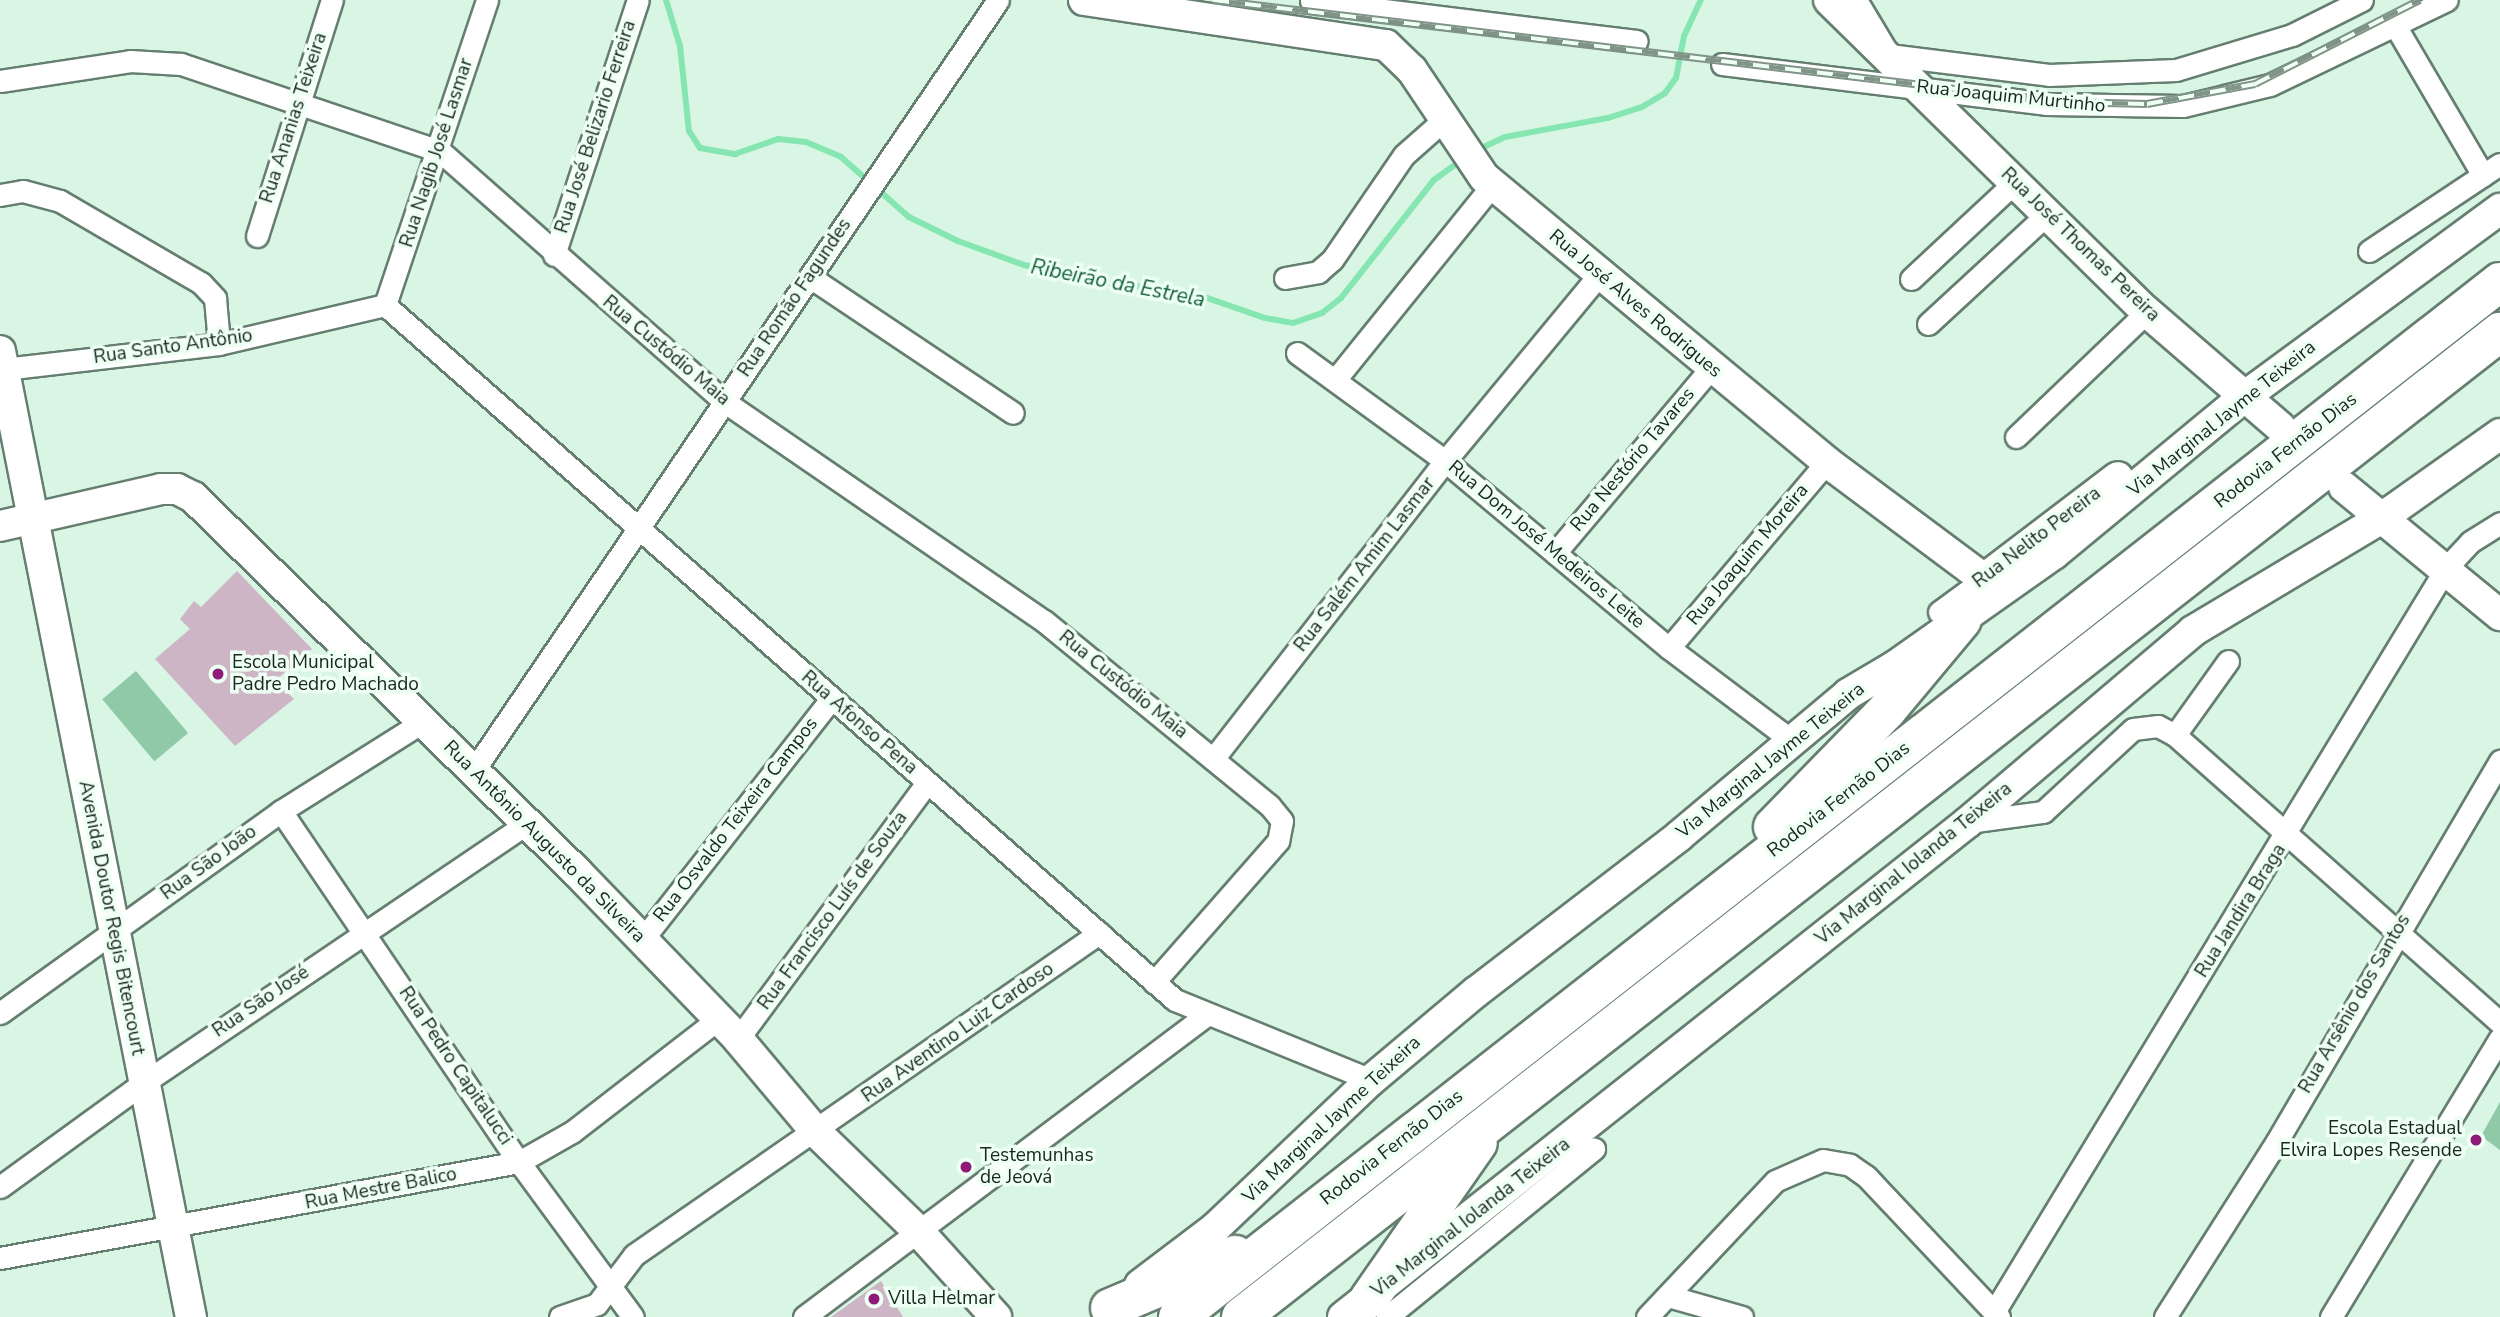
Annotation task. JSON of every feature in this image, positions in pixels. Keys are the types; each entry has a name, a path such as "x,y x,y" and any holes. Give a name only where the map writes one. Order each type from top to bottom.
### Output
{"highway":[{"name":"Rodovia Fernão Dias","path":"1178,1317 2500,282"},
{"name":"Rodovia Fernão Dias","path":"1241,1317 2500,332"},
{"path":"1723,890 1782,817 1887,710 1951,616"},
{"path":"1366,1311 1501,1111"},
{"path":"1104,1312 1279,1237"}],"street":[{"name":"Rua Ananias Teixeira","path":"257,236 332,0"},
{"name":"Rua Nagib José Lasmar","path":"385,305 440,151 487,0"},
{"name":"Rua José Belizario Ferreira","path":"554,255 638,0"},
{"name":"Rua Romão Fagundes","path":"474,770 998,0"},
{"path":"1084,0 1305,35 1311,0 1637,41"},
{"name":"Rua José Thomas Pereira","path":"1829,0 1889,55 2147,312 2280,427"},
{"name":"Rua José Thomas Pereira","path":"1856,0 1889,55"},
{"name":"Rua Joaquim Murtinho","path":"1889,55 2049,75 2176,70 2292,35 2362,0"},
{"name":"Rua Joaquim Murtinho","path":"1722,64 2046,104 2183,106 2270,85 2396,27 2447,0"},
{"path":"2369,251 2492,169 2396,27"},
{"name":"Rua José Alves Rodrigues","path":"1305,35 1385,45 1412,70 1489,181 1827,462 1984,579"},
{"name":"Rua Custódio Maia","path":"0,81 145,60 181,64 440,151 554,255 725,402 1044,621 1270,806 1283,826 1278,841 1154,982"},
{"path":"1285,278 1318,272 1332,260 1404,155 1452,128"},
{"path":"1335,380 1489,181"},
{"path":"1911,279 2015,182"},
{"path":"0,195 23,191 61,201 201,283 215,298 219,344"},
{"name":"Via Marginal Jayme Teixeira","path":"1104,1312 1215,1228 1371,1080 1476,992 1679,835 1848,694 1951,616 2167,464 2240,392 2500,209"},
{"path":"1928,324 2047,214"},
{"name":"Rua Salém Amim Lasmar","path":"1213,759 1445,461 1599,275"},
{"path":"810,277 1013,413"},
{"name":"Rua Santo Antônio","path":"1,363 219,344 385,305"},
{"name":"Rua Afonso Pena","path":"385,305 1175,1000 1205,1016 1371,1080"},
{"path":"2016,438 2147,312"},
{"name":"Rua Dom José Medeiros Leite","path":"1297,353 1445,461 1669,648 1791,740"},
{"name":"Avenida Doutor Regis Bitencourt","path":"1,363 34,519 142,1084 191,1317"},
{"name":"Rua Nestório Tavares","path":"1555,553 1711,368"},
{"name":"Rua Nelito Pereira","path":"1951,616 1984,579 2240,392"},
{"name":"Via Marginal Iolanda Teixeira","path":"1366,1311 1968,822 2193,631 2380,519 2500,434"},
{"name":"Rua Joaquim Moreira","path":"1669,648 1827,462"},
{"path":"2344,487 2500,615"},
{"name":"Rua Antônio Augusto da Silveira","path":"0,526 161,489 188,493 474,770 642,940 728,1029 817,1133 919,1232 996,1317"},
{"name":"Rua Jandira Braga","path":"1997,1315 2446,568 2470,542 2500,523"},
{"path":"2175,735 2228,661"},
{"name":"Rua Osvaldo Teixeira Campos","path":"642,940 831,699"},
{"name":"Rua São João","path":"0,1013 281,811 424,721"},
{"path":"1968,822 2043,812 2133,729 2158,726 2175,735 2395,933 2500,1023"},
{"name":"Rua Arsênio dos Santos","path":"2165,1317 2277,1141 2395,933 2500,761"},
{"name":"Rua Francisco Luís de Souza","path":"728,1029 928,783"},
{"name":"Rua Pedro Capitalucci","path":"281,811 365,931 519,1162 634,1317"},
{"name":"Rua São José","path":"0,1188 142,1084 527,823"},
{"name":"Rua Aventino Luiz Cardoso","path":"560,1317 597,1304 634,1255 817,1133 1099,933"},
{"path":"803,1317 1205,1016"},
{"name":"Rua Mestre Balico","path":"0,1258 173,1229 519,1162 572,1132 728,1029"},
{"path":"2331,1317 2500,1038"},
{"path":"1366,1311 1594,1149"},
{"path":"1647,1317 1775,1181 1823,1160 1858,1170 1997,1315"},
{"path":"1668,1296 1742,1317"}],"green space":[{"path":"136,671 188,733 154,761 102,699"},
{"path":"2500,1102 2500,1150 2481,1136"}],"building":[{"path":"237,571 312,649 275,681 294,699 235,746 155,659 190,629 180,619 194,601 201,607"},
{"name":"Villa Helmar","path":"881,1281 903,1317 831,1317"}],"waterway":[{"name":"Ribeirão da Estrela","path":"666,0 680,46 689,131 700,148 735,154 778,139 806,142 841,157 909,217 958,241 1024,265 1107,283 1190,292 1265,318 1293,323 1322,313 1341,298 1434,180 1463,159"},
{"name":"Ribeirão da Estrela","path":"1475,151 1505,137 1608,118 1642,107 1665,93 1676,78 1684,36 1701,0"}],"railway":[{"path":"1213,0 2064,102 2147,104 2255,84 2420,0"}],"place":[{"name":"Escola Municipal Padre Pedro Machado","path":"218,674"},
{"name":"Escola Estadual Elvira Lopes Resende","path":"2476,1140"},
{"name":"Testemunhas de Jeová","path":"966,1167"},
{"name":"Villa Helmar","path":"874,1299"}]}
